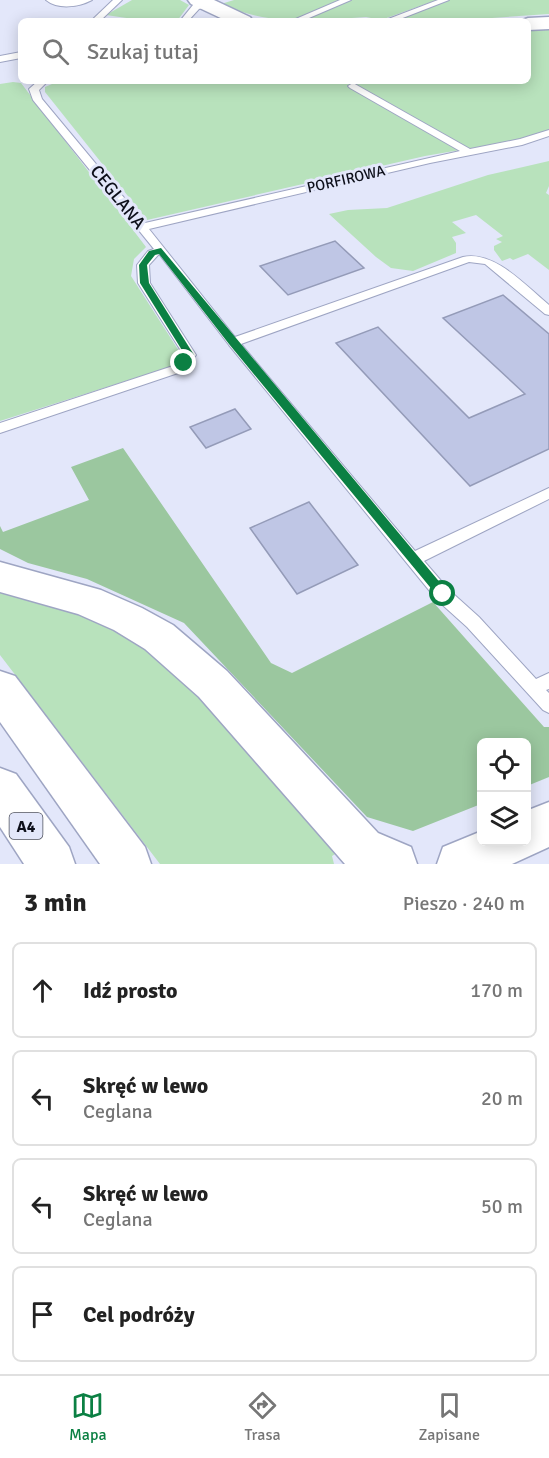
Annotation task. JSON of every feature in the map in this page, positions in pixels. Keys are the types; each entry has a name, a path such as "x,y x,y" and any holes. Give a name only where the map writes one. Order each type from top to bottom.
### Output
{"main road":[{"path":"201,2 236,18"},
{"path":"531,24 549,23"},
{"path":"0,577 87,601 128,619 159,637 213,684 372,859"},
{"path":"0,689 128,864"},
{"name":"A4","path":"0,789 52,864"},
{"path":"531,832 549,824"},
{"path":"460,864 500,846"}],"lane":[{"path":"50,0 53,3 63,4 88,0"},
{"path":"98,18 118,0"},
{"path":"302,18 347,0"},
{"path":"395,18 445,0"},
{"path":"187,18 201,2"},
{"path":"0,59 18,56"},
{"name":"CEGLANA","path":"40,84 34,89 38,100 143,227 232,342 443,594 542,684 549,705"},
{"path":"353,86 468,152"},
{"name":"PORFIROWA","path":"143,227 468,152 522,142 549,133"},
{"path":"0,428 177,369 184,363 190,355 144,283 143,265 152,253 161,250"},
{"path":"232,342 467,259 476,258 489,262 549,311"},
{"path":"413,559 549,493"}],"green space":[{"path":"132,0 180,0 189,5 179,18 126,18 106,15"},
{"path":"234,0 437,0 387,18 269,18 221,4"},
{"path":"449,0 549,0 549,14 492,18 399,18"},
{"path":"549,28 549,132 519,140 425,156 147,220 45,92 45,87 52,84 531,84 531,29"},
{"path":"13,82 22,84 146,247 134,259 131,276 179,351 180,360 173,366 0,421 0,84"},
{"path":"549,161 549,186 546,193 549,195 549,270 528,254 513,260 510,258 502,261 494,250 494,246 502,242 496,239 503,236 476,215 452,222 466,233 452,237 456,243 456,253 413,271 391,268 329,214 348,210 387,208 488,175"},
{"path":"123,448 271,663 292,673 433,602 544,727 549,727 549,777 531,784 531,738 477,738 477,806 413,831 367,817 184,623 87,579 28,563 0,549 0,526 3,532 89,500 71,467"},
{"path":"0,591 80,612 140,642 182,675 340,851 332,856 334,864 160,864 0,655"}],"building":[{"path":"335,241 364,268 288,295 260,266"},
{"path":"503,295 549,334 549,449 470,486 336,343 378,327 469,418 525,394 443,318"},
{"path":"235,409 251,429 206,448 190,427"},
{"path":"309,502 358,565 297,594 250,528"}],"route":[{"path":"184,363 190,355 144,283 143,265 152,253 161,250 232,342 443,594"}]}
